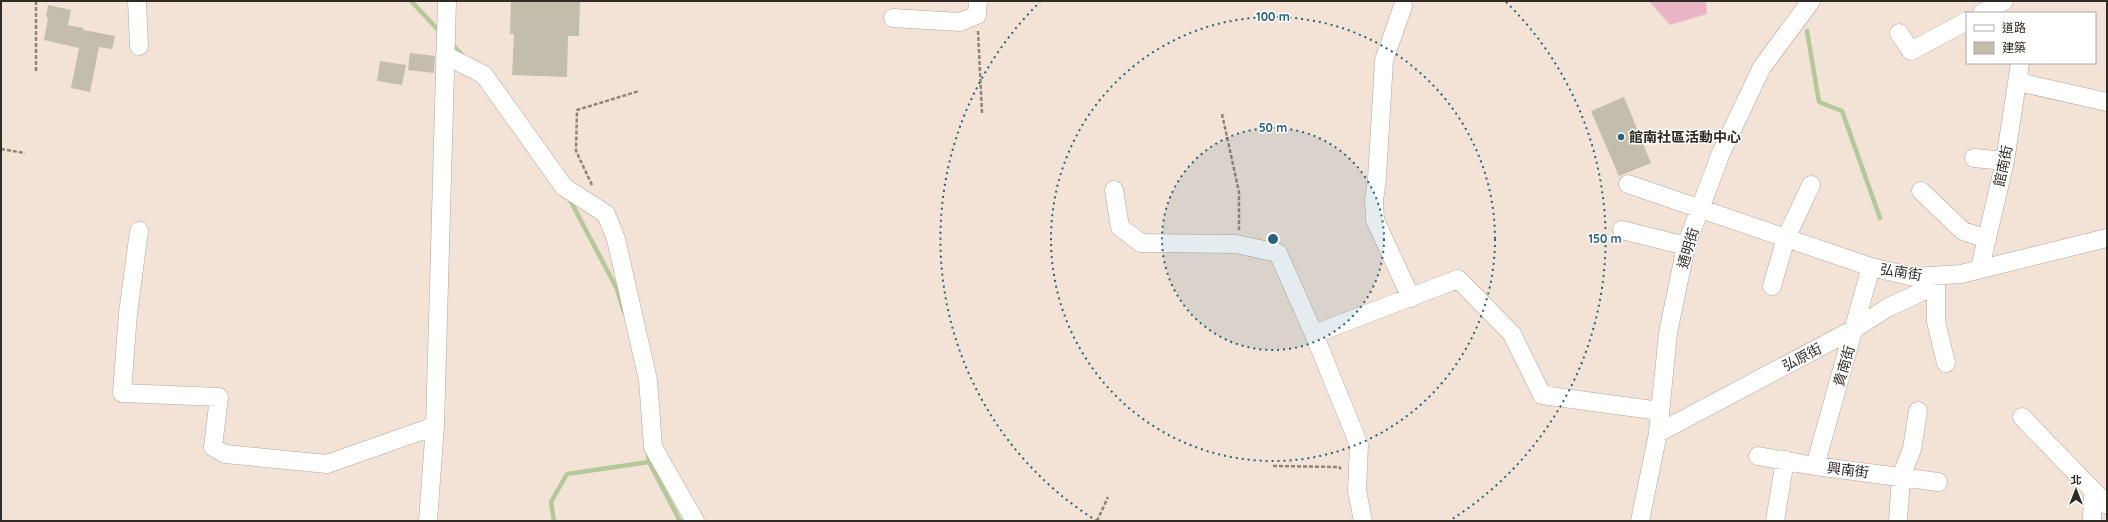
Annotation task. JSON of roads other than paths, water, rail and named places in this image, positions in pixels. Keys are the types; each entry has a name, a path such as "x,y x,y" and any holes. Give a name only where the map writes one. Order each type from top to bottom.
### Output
{"street":[{"path":"136,1 139,46"},
{"path":"428,521 435,426 447,1"},
{"name":"通明街","path":"1640,521 1658,433 1668,333 1686,246 1721,153 1762,67 1811,1"},
{"path":"1984,12 2004,1 2009,12"},
{"path":"1403,6 1384,60 1377,179 1374,200 1375,220 1411,298"},
{"path":"893,18 960,22 977,8"},
{"path":"1898,33 1911,51 1966,22"},
{"path":"445,55 484,75 564,187 606,214 616,239 648,380 653,447 695,521"},
{"name":"館南街","path":"1980,268 2005,161 2020,64"},
{"path":"2018,82 2107,102"},
{"path":"1974,158 2005,161"},
{"name":"弘南街","path":"1628,184 1871,267 1914,276 1938,278 1961,274 1980,268 2107,238"},
{"path":"1772,286 1786,238 1811,185"},
{"path":"1114,190 1120,227 1141,243 1239,245 1278,253 1314,334 1359,445 1357,487 1363,521"},
{"path":"1921,191 1963,231 1987,239"},
{"path":"1622,230 1686,246"},
{"path":"139,231 128,313 122,393 219,397 213,447 225,454 327,464 435,426"},
{"name":"貴南街","path":"1815,466 1871,267"},
{"path":"1938,278 1936,322 1946,363"},
{"name":"弘原街","path":"1658,433 1854,329 1887,308 1928,289 1938,278"},
{"path":"1314,334 1458,280 1512,334 1542,395 1660,411"},
{"path":"1898,521 1901,477 1912,449 1918,411"},
{"path":"2022,417 2107,505"},
{"name":"興南街","path":"1758,456 1815,466 1938,482"},
{"path":"1775,521 1785,460"},
{"path":"2092,521 2093,491"}],"waterway":[{"path":"411,1 441,33"},
{"path":"1807,31 1819,102 1842,111 1880,218"},
{"path":"452,44 463,56"},
{"path":"569,198 617,289 624,312"},
{"path":"648,453 649,462 680,521"},
{"path":"554,521 551,502 567,474 649,462"}],"place":[{"name":"館南社區活動中心","path":"1621,137"}]}
